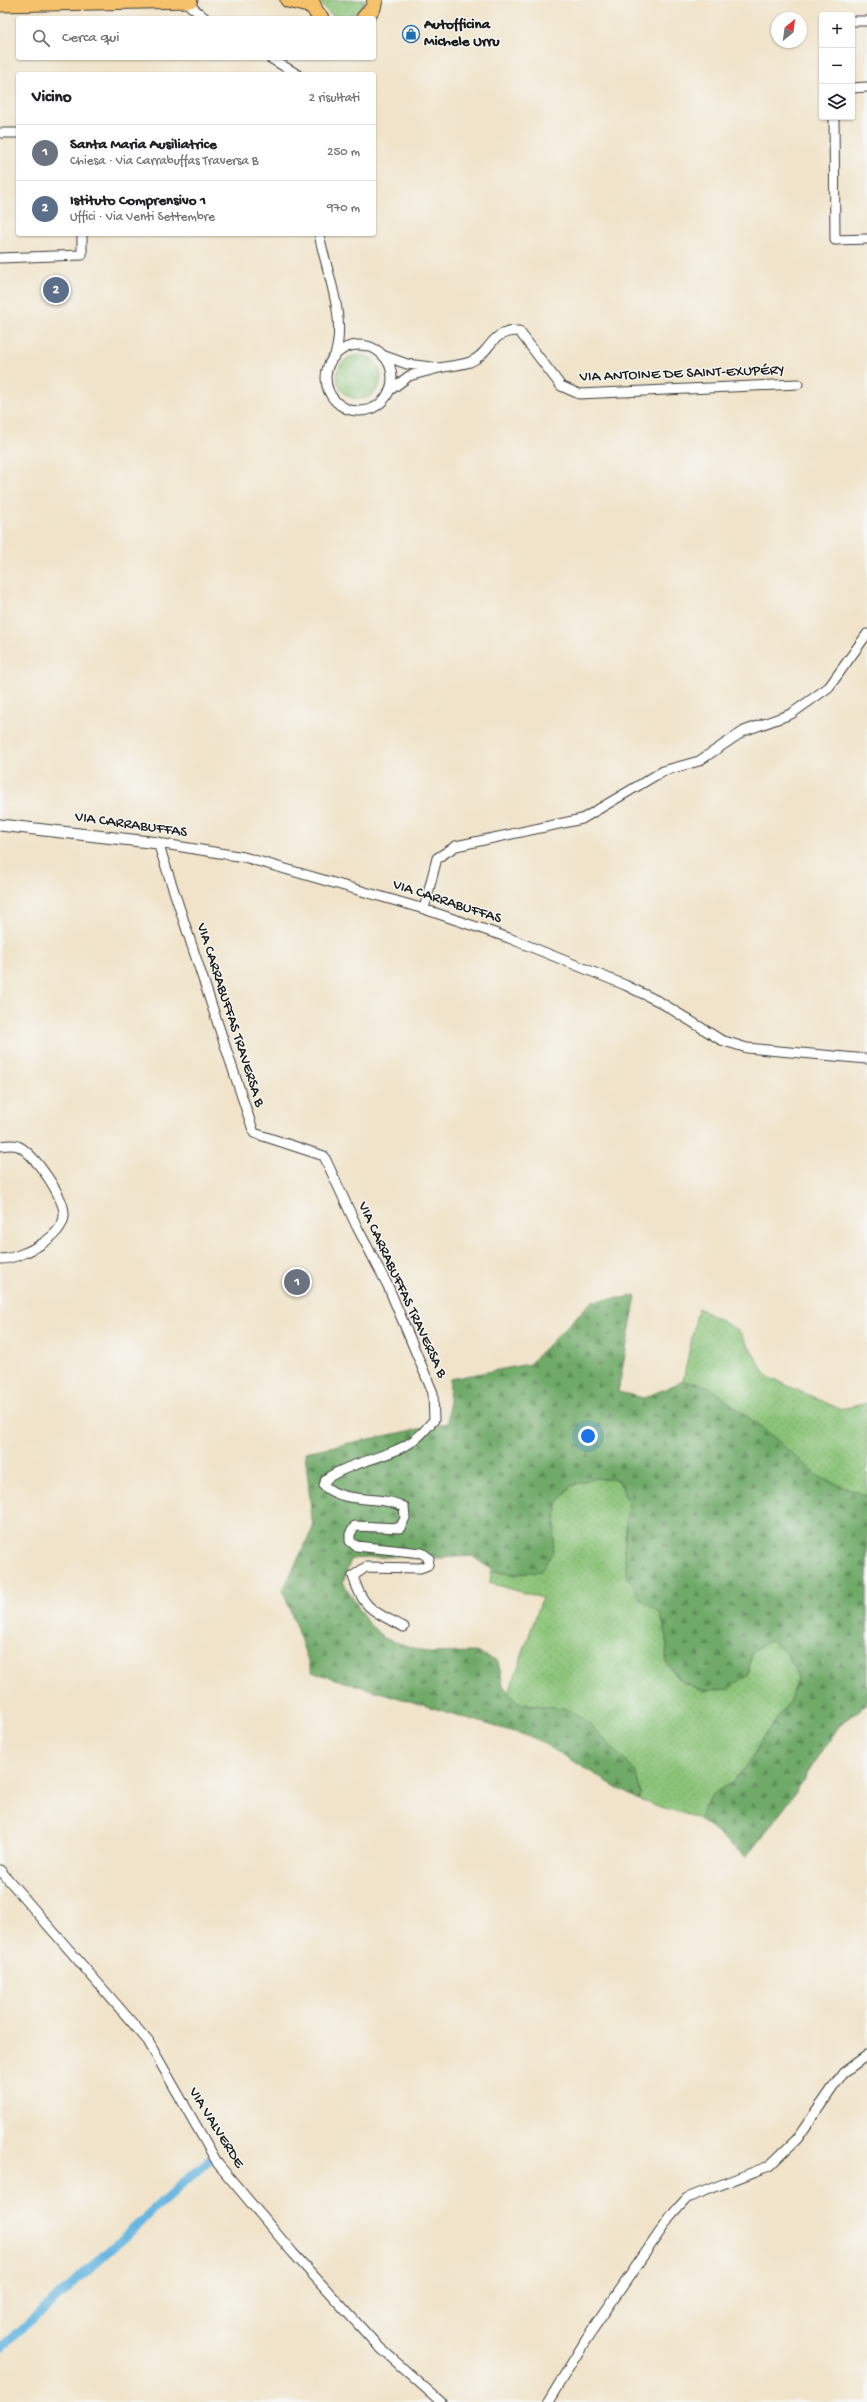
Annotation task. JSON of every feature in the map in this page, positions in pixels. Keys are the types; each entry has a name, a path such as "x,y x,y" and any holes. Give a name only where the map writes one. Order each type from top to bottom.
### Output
{"main road":[{"path":"0,4 190,0"},
{"path":"288,0 312,3 320,16"},
{"path":"366,16 373,8 376,0"}],"street":[{"path":"183,0 203,16"},
{"path":"855,21 867,20"},
{"path":"274,60 294,72"},
{"path":"855,88 867,87"},
{"path":"834,120 836,240 867,239"},
{"path":"0,133 16,133"},
{"path":"0,258 82,255 82,236"},
{"path":"319,236 339,319 340,335 335,355 327,369 326,386 331,396 339,404 350,409 362,411 378,405 388,392 392,376 390,368 381,354 366,346 355,345 344,348 335,355"},
{"name":"VIA ANTOINE DE SAINT-EXUPÉRY","path":"388,392 409,376 470,362 480,356 499,335 507,331 519,332 561,386 579,394 798,384"},
{"path":"340,335 355,345"},
{"name":"VIA ANTOINE DE SAINT-EXUPÉRY","path":"381,354 407,364 439,368"},
{"path":"424,909 437,858 456,846 582,819 663,771 699,761 744,731 791,714 829,687 867,634"},
{"name":"VIA CARRABUFFAS","path":"0,825 158,843 244,857 424,909 509,938 625,985 680,1012 721,1040 748,1048 867,1059"},
{"name":"VIA CARRABUFFAS TRAVERSA B","path":"158,843 254,1133 324,1156 357,1227 388,1286 433,1393 434,1420 418,1437 402,1447 340,1469 326,1479 324,1486 343,1496 395,1502 404,1507 405,1518 400,1528 355,1526 350,1534 350,1541 356,1546 422,1553 428,1558 428,1565 420,1568 366,1567 353,1576 358,1595 373,1610 404,1627"},
{"path":"0,1146 18,1146 28,1153 56,1189 65,1214 62,1225 40,1244 11,1259 0,1259"},
{"name":"VIA VALVERDE","path":"0,1870 148,2041 218,2164 293,2253 377,2345 441,2402"},
{"path":"548,2402 587,2338 670,2217 687,2198 769,2166 797,2139 843,2073 867,2055"}],"green space":[{"path":"320,0 365,0 362,8 350,16 335,16 323,7"},
{"path":"359,355 371,359 377,365 381,377 377,389 371,395 359,399 347,395 341,389 337,377 341,365 347,359"},
{"path":"636,1296 618,1392 644,1398 683,1381 708,1386 775,1438 817,1476 867,1496 867,1704 839,1726 786,1806 746,1857 698,1818 712,1795 732,1782 749,1763 760,1743 789,1702 798,1679 789,1656 771,1640 752,1652 748,1675 728,1689 704,1691 682,1682 666,1662 667,1637 660,1613 641,1599 628,1578 624,1552 628,1503 619,1480 594,1478 571,1486 557,1504 553,1551 541,1571 520,1574 505,1573 490,1568 472,1556 425,1559 399,1556 351,1559 343,1582 367,1622 384,1638 428,1653 476,1652 498,1661 503,1685 517,1703 564,1708 586,1720 635,1771 641,1794 638,1800 534,1738 312,1672 283,1590 313,1528 305,1452 448,1423 450,1379 529,1364 592,1301"},
{"path":"698,1308 738,1330 768,1377 840,1409 867,1403 867,1496 817,1476 775,1438 708,1386 683,1381"},
{"path":"594,1478 619,1480 628,1503 624,1552 641,1599 660,1613 667,1637 666,1662 682,1682 704,1691 748,1675 752,1652 771,1640 789,1656 798,1679 789,1702 760,1743 749,1763 732,1782 712,1795 698,1818 638,1800 641,1794 635,1771 564,1708 517,1703 509,1693 542,1598 490,1583 491,1571 516,1575 553,1551 557,1504 571,1486"}],"waterway":[{"path":"0,2349 208,2161"}],"place":[{"name":"Autofficina Michele Urru","path":"411,34"},
{"name":"Istituto Comprensivo 1","path":"56,290"},
{"name":"Santa Maria Ausiliatrice","path":"297,1282"}]}
